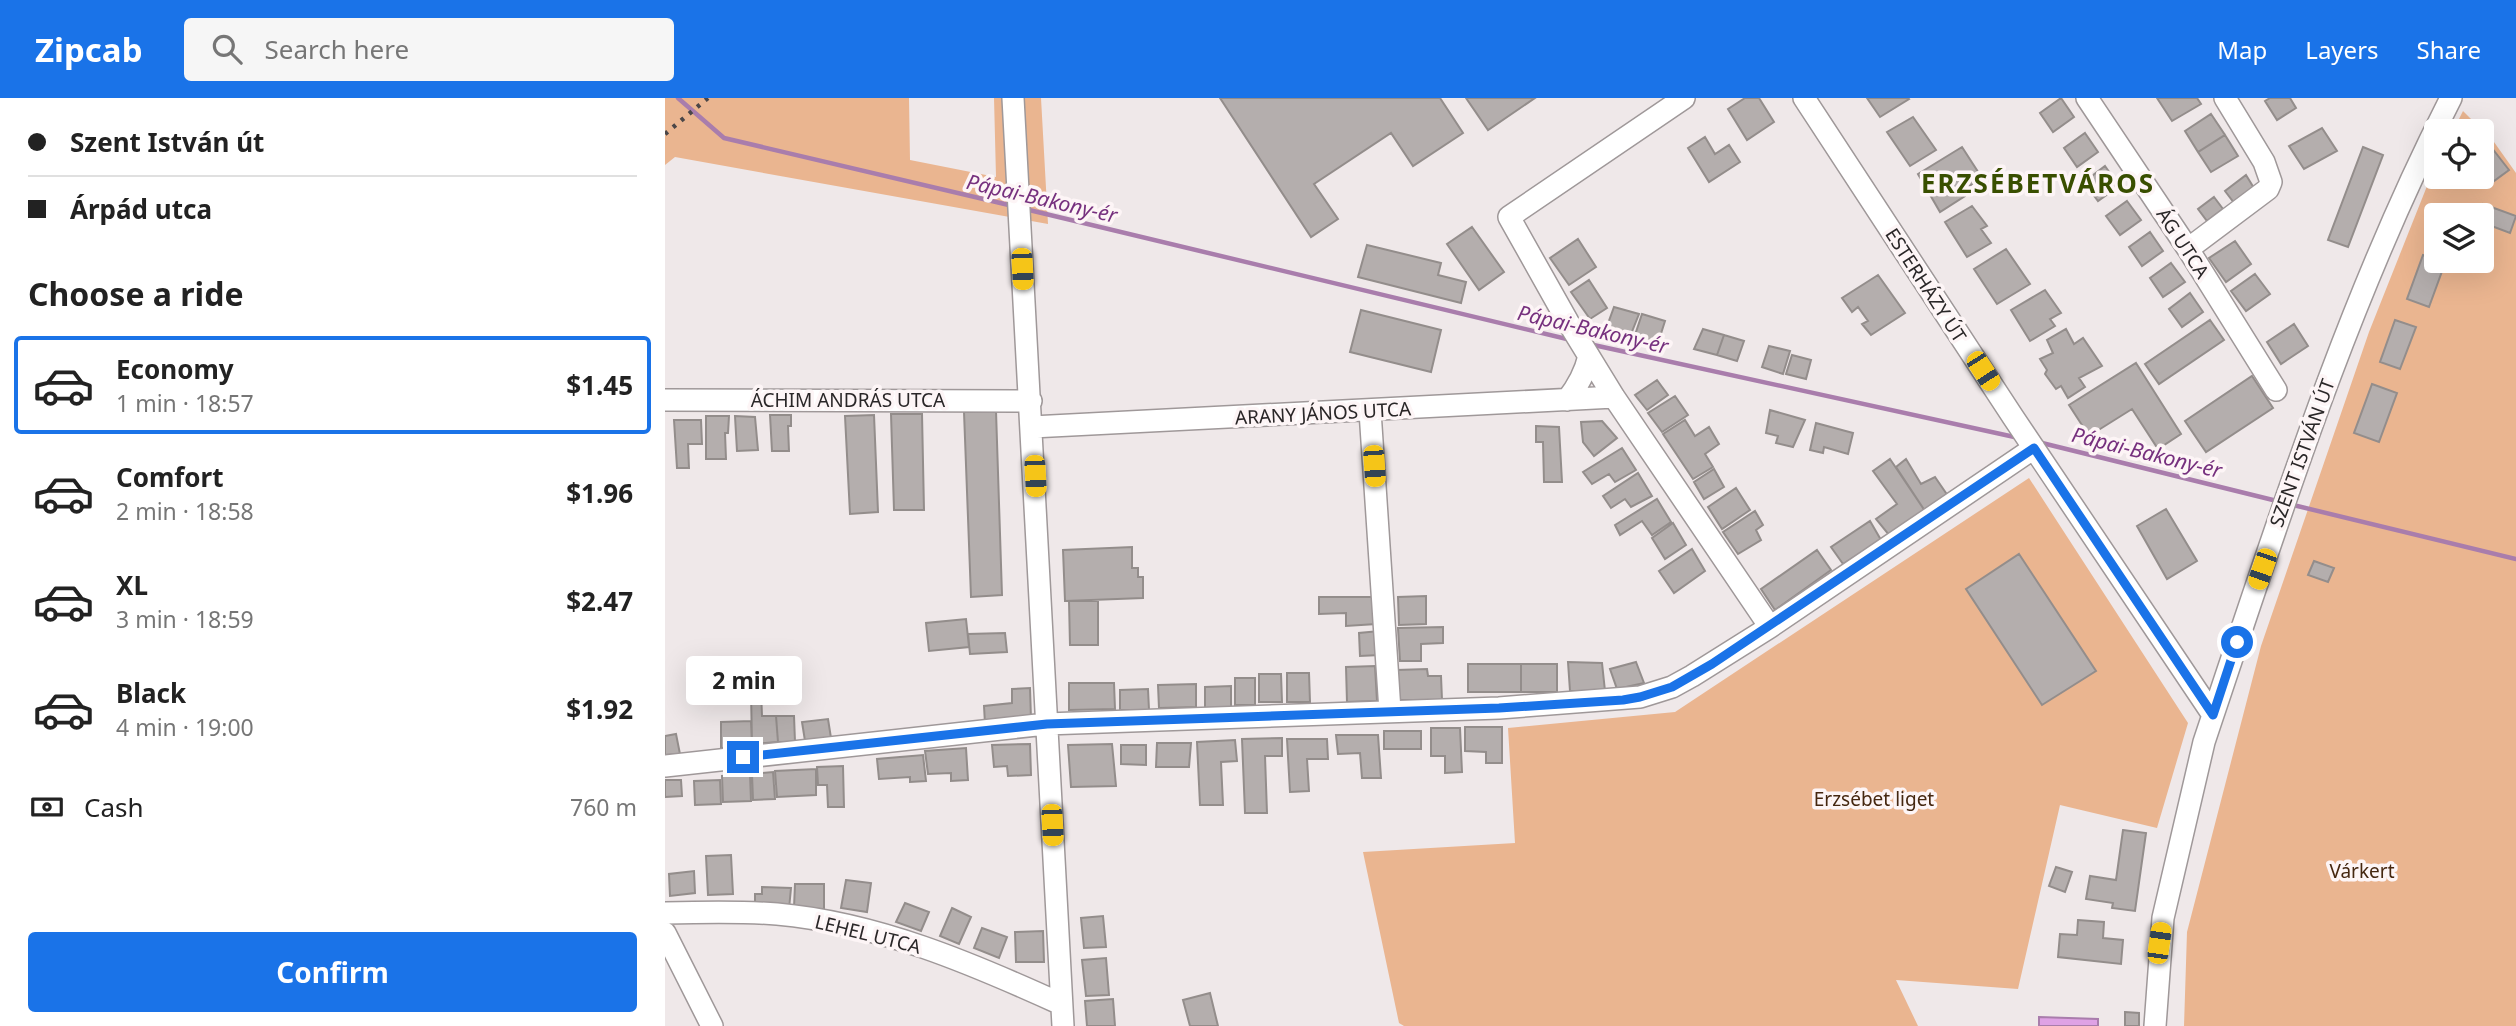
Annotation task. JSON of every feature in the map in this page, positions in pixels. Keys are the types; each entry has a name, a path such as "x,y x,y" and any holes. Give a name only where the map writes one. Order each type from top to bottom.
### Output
{"street":[{"path":"1013,98 1063,1026"},
{"path":"1684,98 1509,217 1614,397 1770,627"},
{"name":"ESTERHÁZY ÚT","path":"1804,98 2213,715"},
{"name":"ÁG UTCA","path":"2088,98 2188,249 2276,390"},
{"path":"2188,249 2268,189 2271,182 2264,162 2225,98"},
{"name":"SZENT ISTVÁN ÚT","path":"2155,1026 2159,943 2165,908 2204,742 2315,410 2416,165 2451,98"},
{"path":"1567,400 1586,371 1589,356"},
{"name":"ARANY JÁNOS UTCA","path":"1032,427 1614,397"},
{"name":"ÁCHIM ANDRÁS UTCA","path":"665,400 1031,401"},
{"path":"1370,411 1390,711"},
{"path":"665,765 1047,724 1499,708 1640,697 1672,687 1770,627 2034,447"},
{"name":"LEHEL UTCA","path":"665,913 776,914 846,925 938,952 1061,1004"},
{"path":"665,933 712,1026"}],"green space":[{"path":"665,98 909,98 910,160 996,177 994,98 1041,98 1048,224 675,157 665,165"},
{"name":"Várkert","path":"2463,111 2471,119 2459,119"},
{"name":"Várkert","path":"2494,142 2516,173 2516,1026 2184,1026 2187,932 2261,646 2369,332 2426,189 2494,189"},
{"name":"Erzsébet liget","path":"2029,478 2188,723 2157,828 2060,805 2018,989 1896,980 1918,1026 1404,1026 1399,1023 1363,852 1515,843 1508,728 1675,712"}],"shaded area":[{"path":"2039,1017 2098,1019 2098,1026 2039,1026"}],"building":[{"path":"1220,98 1440,98 1463,133 1413,166 1391,133 1314,184 1338,219 1311,237"},
{"path":"1466,98 1535,98 1488,130"},
{"path":"1745,98 1759,98 1774,122 1747,140 1728,109"},
{"path":"1867,98 1908,98 1909,99 1880,117"},
{"path":"2061,98 2074,117 2053,132 2040,113"},
{"path":"2157,98 2197,98 2201,104 2172,121"},
{"path":"2270,98 2290,98 2296,108 2277,120 2265,101"},
{"path":"2211,114 2225,135 2198,152 2185,131"},
{"path":"1913,117 1936,150 1910,166 1887,132"},
{"path":"2322,128 2337,151 2304,169 2289,146"},
{"path":"2085,133 2098,152 2077,167 2064,148"},
{"path":"2225,135 2238,156 2211,172 2198,152"},
{"path":"1705,137 1715,154 1729,145 1740,162 1709,182 1688,148"},
{"path":"1962,147 1982,178 1963,190 1965,196 1940,212 1918,174"},
{"path":"2363,147 2383,155 2348,247 2328,240"},
{"path":"2494,151 2509,170 2494,181"},
{"path":"2105,166 2119,186 2098,201 2084,182"},
{"path":"2246,175 2257,193 2238,208 2225,191"},
{"path":"2214,197 2223,209 2207,221 2198,209"},
{"path":"2127,201 2141,220 2120,235 2106,216"},
{"path":"1972,206 1987,226 1981,229 1991,243 1967,257 1945,222"},
{"path":"2494,208 2516,216 2510,233 2494,227"},
{"path":"1472,227 1504,272 1479,290 1447,244"},
{"path":"2150,232 2163,251 2142,266 2129,247"},
{"path":"1578,239 1596,267 1569,285 1550,258"},
{"path":"2235,241 2251,264 2226,282 2209,258"},
{"path":"1367,245 1441,263 1438,275 1466,282 1461,303 1358,277"},
{"path":"2006,249 2030,284 1997,304 1974,269"},
{"path":"2424,255 2424,273 2441,273 2429,307 2407,299"},
{"path":"2171,263 2185,282 2163,297 2150,278"},
{"path":"2255,274 2270,294 2246,311 2231,291"},
{"path":"1878,275 1905,313 1871,335 1862,324 1868,321 1858,307 1852,312 1842,298"},
{"path":"1589,280 1607,308 1590,319 1571,292"},
{"path":"2045,290 2061,313 2050,319 2055,326 2030,341 2011,310"},
{"path":"2190,293 2203,312 2182,327 2169,309"},
{"path":"1614,307 1639,314 1631,334 1606,329"},
{"path":"1361,310 1441,330 1431,372 1350,352"},
{"path":"1642,314 1665,321 1658,343 1634,338"},
{"path":"2210,320 2224,340 2159,384 2145,364"},
{"path":"2395,320 2416,327 2400,369 2380,362"},
{"path":"2294,324 2308,346 2281,364 2267,342"},
{"path":"1703,329 1724,335 1717,355 1694,349"},
{"path":"2066,329 2074,344 2083,338 2102,366 2079,378 2085,387 2068,398 2061,386 2056,389 2045,374 2047,370 2040,359 2053,353 2047,340"},
{"path":"1724,335 1744,341 1737,361 1717,355"},
{"path":"1769,346 1790,351 1783,374 1762,367"},
{"path":"1792,355 1811,360 1806,379 1786,374"},
{"path":"2136,363 2181,434 2158,449 2132,409 2089,436 2069,405"},
{"path":"2252,376 2273,408 2206,452 2185,421"},
{"path":"1657,380 1668,395 1647,410 1635,395"},
{"path":"2372,384 2397,393 2379,442 2354,433"},
{"path":"1675,396 1688,415 1662,432 1648,413"},
{"path":"1770,410 1805,420 1793,447 1776,443 1778,436 1766,433"},
{"path":"996,411 1002,595 971,597 964,412"},
{"path":"891,414 922,414 924,510 894,510"},
{"path":"770,415 791,415 791,426 788,426 789,451 772,451"},
{"path":"874,415 878,512 850,514 845,416"},
{"path":"706,416 729,416 728,433 725,433 726,459 706,459"},
{"path":"735,416 755,417 758,450 737,451"},
{"path":"674,420 701,420 702,444 688,444 689,468 677,468"},
{"path":"1685,420 1695,436 1709,427 1719,444 1705,454 1713,467 1693,479 1663,434"},
{"path":"1602,421 1617,438 1594,456 1583,442 1581,422"},
{"path":"1816,423 1853,433 1848,454 1824,447 1823,453 1810,450"},
{"path":"1536,426 1559,427 1562,482 1544,482 1543,442 1536,442"},
{"path":"1622,448 1636,470 1615,482 1609,474 1592,484 1583,472"},
{"path":"1890,459 1925,511 1889,535 1876,519 1897,504 1873,471"},
{"path":"1906,459 1921,484 1935,477 1948,496 1925,511 1896,467"},
{"path":"1714,469 1724,487 1704,499 1694,482"},
{"path":"1638,473 1652,496 1631,507 1625,499 1611,508 1603,496"},
{"path":"1736,488 1750,510 1722,529 1708,507"},
{"path":"1657,499 1671,522 1652,535 1642,521 1620,535 1615,525"},
{"path":"2166,509 2197,561 2167,579 2137,526"},
{"path":"1755,511 1763,525 1756,530 1761,540 1738,554 1723,532"},
{"path":"1870,521 1881,540 1843,564 1831,547"},
{"path":"1673,523 1686,545 1665,559 1652,538"},
{"path":"1132,547 1132,568 1138,568 1138,577 1143,577 1143,598 1065,601 1063,550"},
{"path":"1692,549 1705,571 1674,593 1659,571"},
{"path":"1817,550 1831,570 1775,610 1761,589"},
{"path":"2019,554 2096,671 2042,705 1966,589"},
{"path":"2314,561 2334,568 2328,582 2308,575"},
{"path":"1426,596 1426,624 1399,625 1398,597"},
{"path":"1319,597 1375,597 1376,624 1346,626 1346,613 1319,614"},
{"path":"1069,601 1098,601 1098,645 1070,645"},
{"path":"966,619 969,647 929,651 926,623"},
{"path":"1443,627 1443,643 1421,644 1421,661 1400,661 1398,628"},
{"path":"1379,631 1380,655 1360,656 1359,633"},
{"path":"1005,633 1007,652 970,654 968,634"},
{"path":"1568,662 1602,663 1605,691 1570,691"},
{"path":"1636,662 1644,683 1617,689 1610,669"},
{"path":"1468,664 1521,664 1521,692 1468,692"},
{"path":"1521,664 1557,664 1557,692 1521,692"},
{"path":"1375,666 1377,701 1347,702 1346,667"},
{"path":"1427,669 1428,676 1441,676 1442,700 1399,700 1397,670"},
{"path":"1287,673 1309,673 1310,702 1287,702"},
{"path":"1259,674 1281,674 1282,702 1259,702"},
{"path":"1235,678 1255,678 1255,705 1235,705"},
{"path":"1069,683 1114,683 1115,709 1069,710"},
{"path":"1196,684 1196,707 1159,708 1158,685"},
{"path":"1231,686 1231,708 1205,709 1205,687"},
{"path":"1030,688 1031,719 985,724 984,706 1012,703 1012,689"},
{"path":"1148,689 1149,710 1120,710 1120,690"},
{"path":"761,691 762,716 776,716 778,742 752,744 751,692"},
{"path":"776,716 794,716 795,742 778,742"},
{"path":"828,719 831,738 805,741 802,722"},
{"path":"751,721 752,746 721,748 721,722"},
{"path":"1465,727 1502,727 1502,763 1486,763 1486,752 1465,751"},
{"path":"1431,728 1460,728 1462,772 1445,773 1445,756 1431,756"},
{"path":"1384,731 1421,731 1421,749 1384,749"},
{"path":"676,734 680,754 665,755 665,736"},
{"path":"1336,735 1378,735 1381,778 1362,778 1360,753 1338,754"},
{"path":"1282,738 1282,756 1265,756 1267,813 1245,813 1242,739"},
{"path":"1287,739 1327,739 1328,759 1307,759 1309,791 1290,792"},
{"path":"1235,740 1237,761 1221,762 1223,805 1200,805 1197,742"},
{"path":"1157,743 1191,743 1189,767 1156,767"},
{"path":"1030,744 1031,775 1008,776 1007,766 994,767 992,745"},
{"path":"1112,744 1116,786 1071,787 1068,745"},
{"path":"1121,745 1146,745 1146,765 1121,764"},
{"path":"966,748 968,780 951,781 951,773 928,774 925,751"},
{"path":"923,755 926,781 910,782 910,777 879,779 877,759"},
{"path":"843,766 844,807 828,807 827,785 818,785 817,767"},
{"path":"816,769 816,795 777,797 775,771"},
{"path":"773,772 775,799 753,800 752,774"},
{"path":"750,774 751,801 723,802 722,776"},
{"path":"665,780 681,780 682,796 665,797"},
{"path":"720,780 721,804 695,805 694,781"},
{"path":"2123,830 2146,833 2135,911 2112,908 2113,903 2086,899 2090,876 2116,880"},
{"path":"731,855 733,894 708,895 706,856"},
{"path":"2056,867 2072,872 2065,892 2049,886"},
{"path":"694,871 695,893 670,896 669,874"},
{"path":"846,880 871,883 867,912 841,908"},
{"path":"795,884 824,884 824,909 794,908"},
{"path":"762,887 791,888 789,909 755,907 755,894 762,894"},
{"path":"905,903 929,912 921,931 896,922"},
{"path":"952,908 971,917 959,944 940,936"},
{"path":"1103,916 1106,947 1084,948 1081,918"},
{"path":"2078,920 2104,922 2103,938 2123,940 2121,964 2058,957 2060,934 2077,935"},
{"path":"982,928 1007,937 999,958 974,948"},
{"path":"1043,931 1044,962 1016,962 1015,932"},
{"path":"1106,958 1109,995 1086,996 1082,960"},
{"path":"1210,993 1218,1026 1190,1026 1183,1000"},
{"path":"1113,999 1115,1026 1087,1026 1085,1001"},
{"path":"2125,1012 2139,1013 2139,1026 2125,1026"}],"waterway":[{"name":"Pápai-Bakony-ér","path":"678,98 724,138 1013,206"},
{"name":"Pápai-Bakony-ér","path":"1025,209 1571,340"},
{"name":"Pápai-Bakony-ér","path":"1589,344 2019,438"},
{"name":"Pápai-Bakony-ér","path":"2038,442 2277,501"},
{"name":"Pápai-Bakony-ér","path":"2289,504 2516,559"}],"railway":[{"path":"665,134 708,98"}],"district":[{"name":"ERZSÉBETVÁROS","path":"2038,183"}],"route":[{"path":"743,757 1047,724 1499,708 1640,697 1672,687 1712,664 2034,448 2213,715 2237,642"}]}
